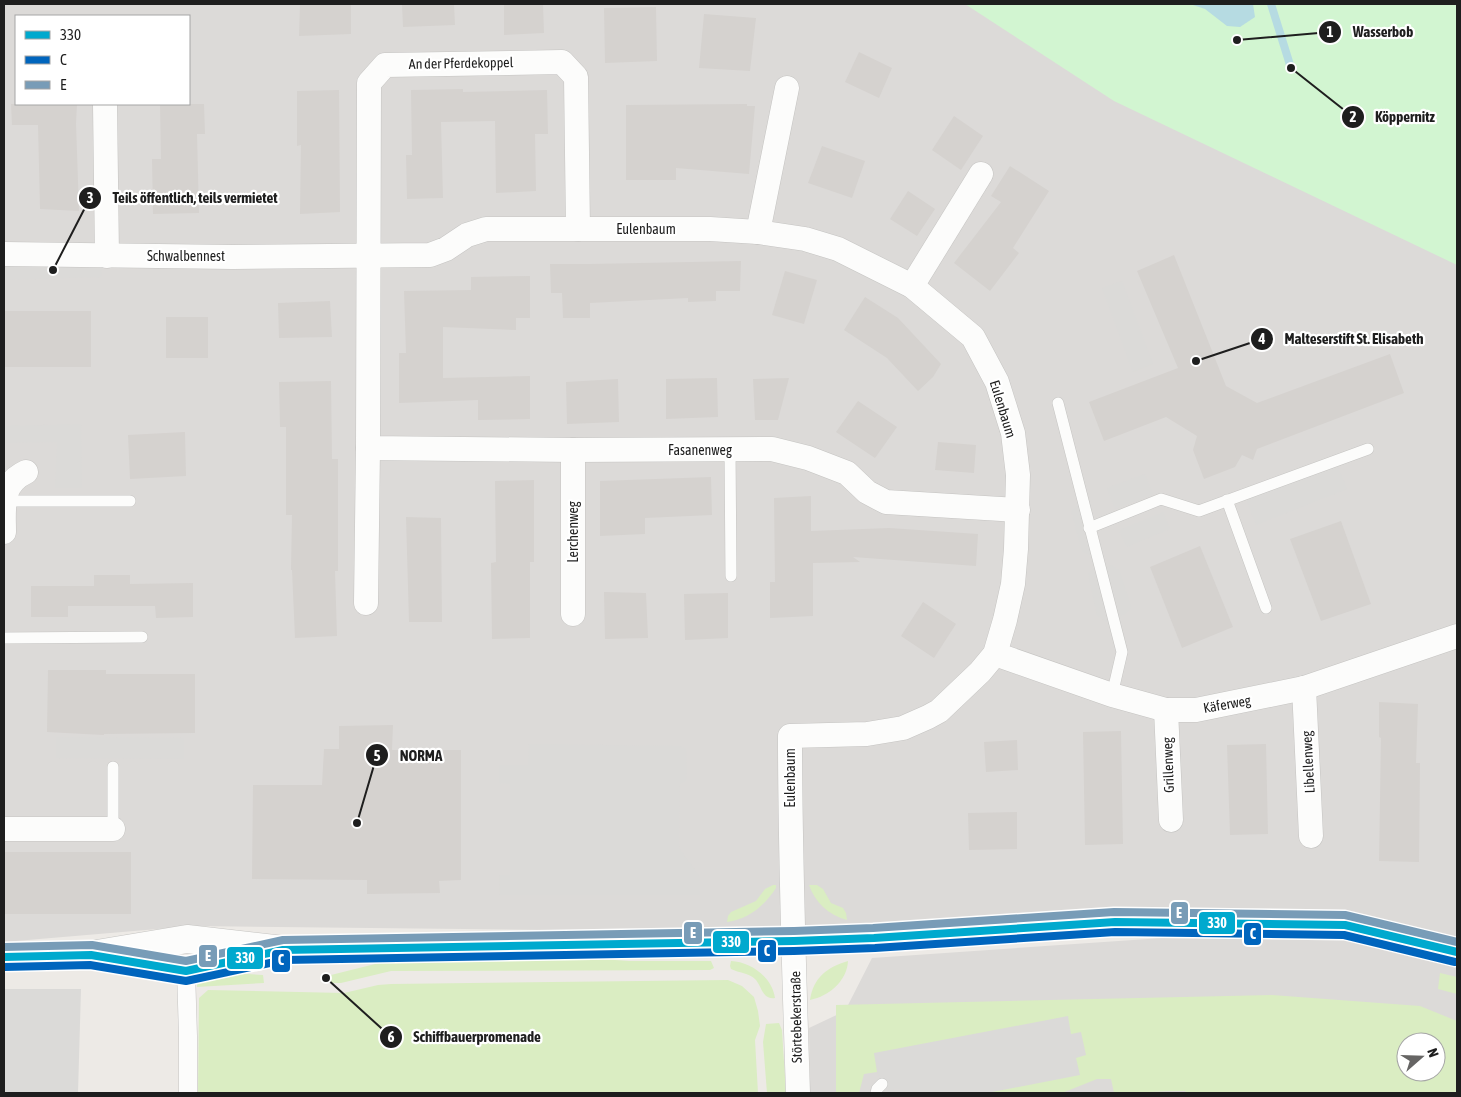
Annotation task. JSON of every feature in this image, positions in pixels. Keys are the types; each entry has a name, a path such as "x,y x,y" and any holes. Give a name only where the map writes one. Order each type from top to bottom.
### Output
{"street":[{"name":"An der Pferdekoppel","path":"369,256 369,83 385,65 562,62 576,77 578,229"},
{"path":"758,232 787,88"},
{"path":"105,105 107,256"},
{"path":"912,286 981,174"},
{"name":"Eulenbaum","path":"369,256 430,255 446,249 467,235 486,229 710,229 758,232 805,238 838,249 912,286 973,337 997,382 1013,433 1018,475 1018,510 1013,584 1006,620 995,654 980,672 939,711 928,718 902,728 866,734 790,736 790,823 794,941"},
{"name":"Schwalbennest","path":"4,254 369,256"},
{"path":"366,603 369,256"},
{"name":"Fasanenweg","path":"368,448 772,449 808,458 846,473 867,492 886,502 1018,510"},
{"name":"Lerchenweg","path":"572,450 572,614"},
{"path":"4,532 4,501 9,484 16,477 26,472"},
{"name":"Käferweg","path":"995,654 1112,695 1166,710 1196,710 1304,688 1457,636"},
{"name":"Libellenweg","path":"1304,688 1311,836"},
{"name":"Grillenweg","path":"1166,710 1171,820"},
{"path":"4,829 113,829"},
{"path":"4,957 91,955 187,939 283,950 794,941 874,938 1116,922 1346,924 1457,952"},
{"name":"Störtebekerstraße","path":"794,941 798,1093"},
{"path":"91,955 186,971 283,950"},
{"path":"186,971 188,1093"}],"lane":[{"path":"1058,403 1122,652 1112,695"},
{"path":"1089,528 1161,499 1199,511 1368,449"},
{"path":"730,450 731,576"},
{"path":"1227,500 1266,608"},
{"path":"4,501 130,501"},
{"path":"4,638 142,637"},
{"path":"113,767 113,829"}],"shaded area":[{"path":"4,4 968,4 1457,263 1457,950 1346,923 799,927 724,932 193,926 4,942"},
{"path":"4,262 103,262 101,277 4,280"},
{"path":"1122,281 1153,364 1133,372 1102,288"},
{"path":"81,424 82,488 55,488 57,442 4,443 4,426"},
{"path":"1336,461 1347,489 1256,525 1244,494"},
{"path":"1145,474 1153,495 1115,509 1107,488"},
{"path":"1082,503 1097,554 1090,555 1082,551 1071,511"},
{"path":"1163,512 1170,529 1127,547 1119,530"},
{"path":"1111,565 1119,570 1131,607 1124,615 1107,622 1097,615 1088,574 1095,567 1101,568"},
{"path":"56,737 184,738 184,759 56,758"},
{"path":"529,744 680,746 686,749 686,780 680,785 679,848 700,877 699,895 500,895 499,875 510,875 510,784 499,783 499,765 528,765"},
{"path":"1350,925 1457,951 1457,1093 810,1093 809,1028 845,1011 872,958"},
{"path":"4,989 81,989 78,1093 4,1093"},
{"path":"1068,1016 1081,1032 1086,1056 1076,1058 1080,1075 987,1093 900,1093 900,1089 895,1089 888,1093 877,1072 873,1053"}],"green space":[{"path":"965,4 1457,4 1457,265 1114,101"},
{"path":"776,885 776,888 755,911 742,918 727,922 731,912 756,901 765,889"},
{"path":"809,885 817,885 823,889 831,903 843,908 847,920 834,915 823,907"},
{"path":"587,958 629,961 711,961 714,968 710,970 391,971 341,983 331,983 330,979 331,975 383,962"},
{"path":"731,961 746,964 765,977 773,990 775,998 767,997 753,977 731,969"},
{"path":"848,961 841,981 824,995 810,1000 814,985 822,974 840,963"},
{"path":"1440,973 1457,977 1457,994 1438,989"},
{"path":"263,975 264,983 197,987 197,976"},
{"path":"728,980 742,986 754,997 758,1011 760,1026 755,1040 758,1093 198,1093 199,998 208,990 344,993 391,984"},
{"path":"1272,995 1420,1006 1457,1021 1457,1093 1187,1093 1185,1091 1114,1093 1111,1079 1097,1079 1062,1093 987,1093 1080,1075 1076,1058 1086,1055 1081,1032 1071,1034 1068,1016 874,1053 877,1072 864,1074 859,1093 836,1093 836,1005"},
{"path":"779,1023 782,1030 786,1093 767,1093 763,1042 766,1024"}],"water":[{"path":"1190,4 1253,4 1255,17 1240,27 1227,26 1205,9"}],"building":[{"path":"300,4 351,4 351,34 299,36"},
{"path":"402,4 454,4 455,25 403,27"},
{"path":"504,4 543,4 544,33 504,35"},
{"path":"656,7 657,61 605,63 604,8"},
{"path":"704,14 756,18 750,71 699,68"},
{"path":"859,52 892,68 879,98 845,82"},
{"path":"463,89 463,92 547,90 548,134 535,134 536,191 496,193 495,121 441,122 443,198 407,199 406,155 412,155 411,90"},
{"path":"339,90 340,212 300,214 301,145 297,146 297,91"},
{"path":"11,104 77,105 79,211 40,209 38,125 12,125"},
{"path":"204,104 205,134 197,134 199,213 153,214 152,159 161,159 160,105"},
{"path":"747,104 747,106 755,106 749,174 676,168 676,180 626,180 626,105"},
{"path":"954,116 983,136 961,170 932,150"},
{"path":"822,146 865,161 852,198 808,183"},
{"path":"1010,166 1049,191 1013,248 1019,253 990,291 954,263 1001,202 991,196"},
{"path":"908,191 935,209 917,236 890,219"},
{"path":"1174,255 1226,386 1257,403 1390,354 1404,393 1257,449 1253,460 1242,455 1235,467 1204,479 1193,450 1197,436 1166,417 1104,441 1089,402 1178,368 1137,271"},
{"path":"741,261 740,291 716,291 716,301 688,302 688,298 590,303 590,318 563,318 562,293 551,293 550,264"},
{"path":"785,271 817,280 804,324 772,315"},
{"path":"530,276 530,318 516,318 516,330 443,327 443,378 530,376 530,419 478,420 478,400 399,403 399,353 406,353 404,291 471,290 471,277"},
{"path":"865,297 898,318 941,364 933,377 918,391 887,358 844,330"},
{"path":"330,301 332,337 279,338 278,303"},
{"path":"4,311 91,311 91,367 4,367"},
{"path":"166,317 208,317 208,358 166,358"},
{"path":"717,378 718,417 666,419 666,379"},
{"path":"789,378 778,420 755,420 753,379"},
{"path":"618,379 619,422 567,424 566,382"},
{"path":"331,381 332,459 338,459 338,571 335,571 337,636 295,638 291,570 292,515 286,515 286,427 280,427 279,382"},
{"path":"858,401 897,427 875,458 836,432"},
{"path":"185,432 186,476 130,479 128,435"},
{"path":"938,442 976,445 974,473 935,470"},
{"path":"711,477 712,515 645,518 645,534 600,536 600,481"},
{"path":"534,480 534,562 530,562 530,638 492,639 491,563 496,562 495,481"},
{"path":"811,496 811,531 889,528 978,534 976,566 853,557 860,562 813,563 813,616 770,618 770,582 775,582 774,498"},
{"path":"406,517 441,518 442,622 409,622"},
{"path":"1341,521 1371,604 1321,621 1290,539"},
{"path":"1200,546 1233,627 1182,648 1150,567"},
{"path":"94,575 130,575 130,584 193,583 193,617 156,618 155,606 68,606 68,617 31,617 31,586 94,586"},
{"path":"604,592 646,593 648,638 605,639"},
{"path":"728,593 728,638 685,640 684,594"},
{"path":"923,602 956,624 934,658 901,636"},
{"path":"48,670 106,670 106,674 195,674 195,733 104,735 47,732"},
{"path":"1379,702 1418,704 1416,763 1420,763 1419,862 1379,861 1381,738 1379,737"},
{"path":"393,725 392,750 461,750 461,880 439,881 440,893 367,894 367,880 252,879 253,785 322,785 324,749 339,749 339,726"},
{"path":"1121,731 1123,844 1085,845 1083,732"},
{"path":"1017,740 1018,770 986,772 984,742"},
{"path":"1266,744 1268,834 1230,835 1227,745"},
{"path":"1017,812 1017,849 969,850 968,813"},
{"path":"4,852 131,852 131,914 4,914"}],"waterway":[{"path":"1271,4 1291,68"}],"transit line":[{"name":"E","path":"4,947 92,945 186,961 283,940 794,931 873,928 1114,912 1345,915 1457,942"},
{"name":"330","path":"4,957 91,955 186,971 283,950 794,941 874,938 1115,922 1345,925 1457,952"},
{"name":"C","path":"4,967 90,965 186,981 284,960 794,951 875,948 1115,932 1344,935 1455,962"}],"place":[{"name":"Wasserbob","path":"1237,40"},
{"name":"Köppernitz","path":"1291,68"},
{"name":"Teils öffentlich, teils vermietet","path":"53,270"},
{"name":"Malteserstift St. Elisabeth","path":"1196,361"},
{"name":"NORMA","path":"357,823"},
{"name":"Schiffbauerpromenade","path":"326,978"}]}
